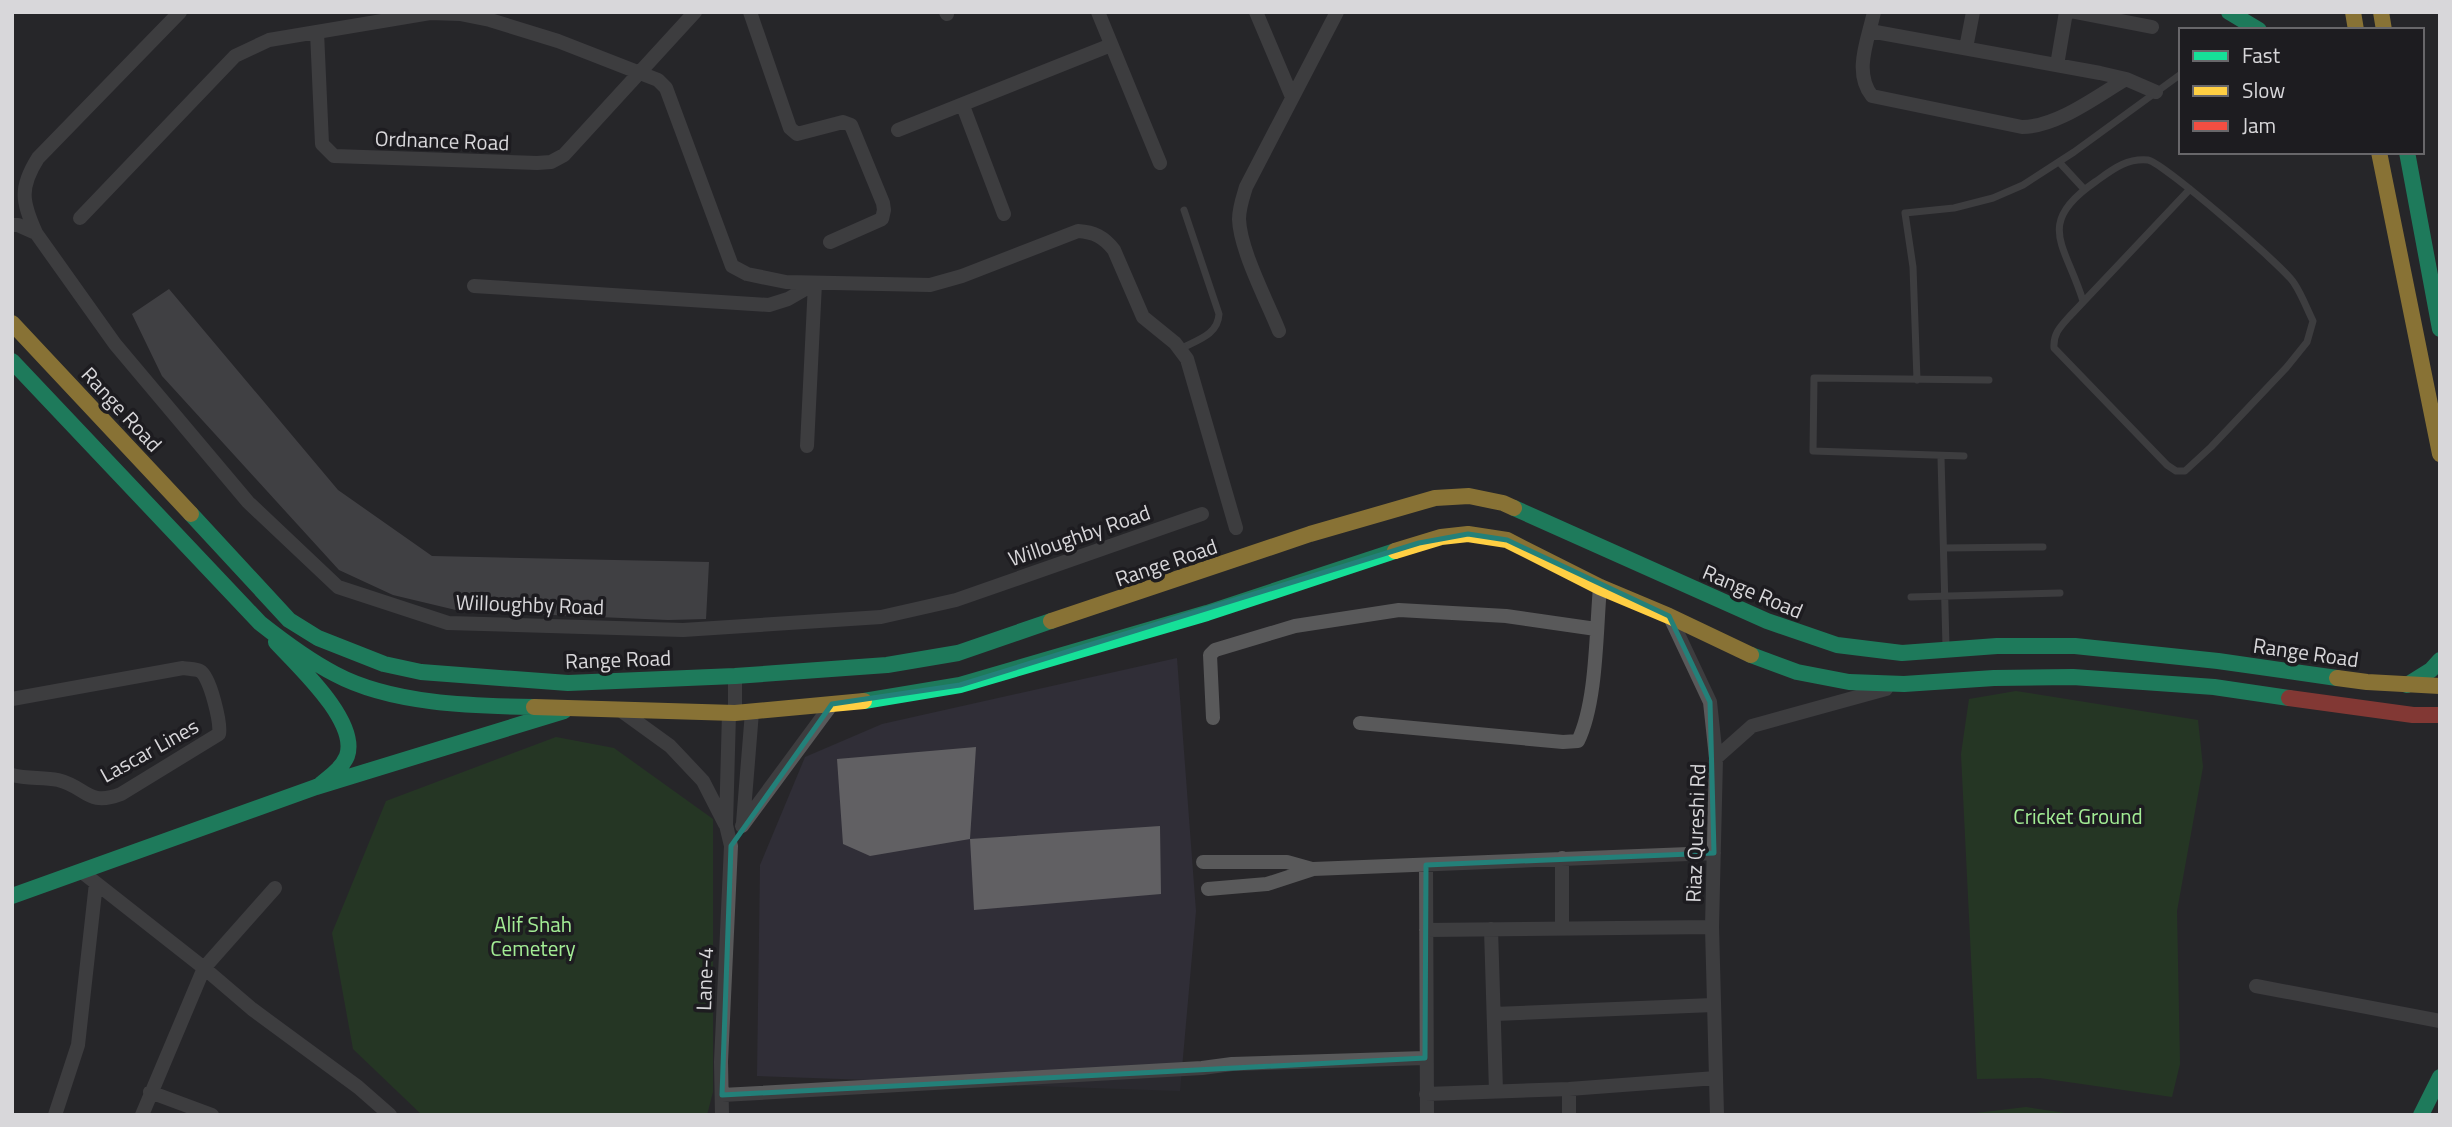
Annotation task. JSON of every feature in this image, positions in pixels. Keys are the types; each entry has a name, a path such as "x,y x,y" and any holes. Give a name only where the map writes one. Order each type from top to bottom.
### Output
{"main road":[{"path":"2229,12 2251,28"},
{"path":"2379,154 2440,454"},
{"path":"2407,154 2440,329"},
{"name":"Range Road","path":"12,323 289,620 318,638 384,664 421,672 568,683 735,676 887,665 958,653 1310,534 1435,499 1469,496 1503,503 1815,640 1861,650 1902,653 1997,646 2075,646 2218,661 2367,682 2440,686"},
{"path":"12,361 260,623 334,709 346,730 348,751 340,768 316,787"},
{"path":"260,623 296,651 336,675 401,696 485,706 567,710 752,712 832,704 960,685 1207,613 1441,537 1468,534 1507,540 1600,587 1750,655 1797,672 1849,682 1904,684 1994,678 2073,677 2214,687 2440,718"},
{"path":"2407,685 2431,670 2440,660"},
{"path":"12,896 316,787 567,710"},
{"path":"2421,1115 2440,1077"}],"street":[{"name":"Willoughby Road","path":"180,12 38,158 28,174 24,189 27,213 36,233 115,344 248,502 338,587 448,623 683,630 881,617 956,600 1202,514"},
{"name":"Ordnance Road","path":"317,32 323,144 334,156 537,163 551,162 571,148 695,12"},
{"path":"750,12 790,128 797,134 843,122 851,125 883,203 882,219 830,242"},
{"path":"1098,12 1160,163"},
{"path":"1256,12 1292,97"},
{"path":"1279,331 1243,241 1239,219 1241,203 1246,187 1337,12"},
{"path":"1874,12 1862,76 1872,96 2022,127 2037,127 2057,119 2126,79"},
{"path":"1966,48 1973,12"},
{"path":"2057,65 2066,12"},
{"path":"2075,12 2152,27"},
{"path":"80,218 235,56 269,40 430,13 488,16 658,80 666,88 732,266 747,274 786,282 930,285 962,276 1078,231 1089,232 1107,240 1114,250 1143,317 1180,349 1191,369 1236,528"},
{"path":"1870,30 2126,79 2156,92"},
{"path":"898,130 1111,45"},
{"path":"963,106 1004,214"},
{"path":"12,225 36,233"},
{"path":"474,286 769,305 788,299 815,283"},
{"path":"807,446 815,283"},
{"path":"1360,723 1563,742 1578,741 1584,728 1600,587"},
{"path":"1213,718 1210,655 1215,650 1295,626 1399,610 1506,616 1596,629"},
{"path":"1669,616 1710,702 1716,758"},
{"name":"Lascar Lines","path":"12,699 183,668 200,671 206,677 220,726 219,734 121,794 105,800 94,798 66,782 12,775"},
{"name":"Lane-4","path":"722,1115 722,1048 731,846 726,825 735,676"},
{"name":"Riaz Qureshi Rd","path":"1717,1115 1712,927 1716,758 1752,726 1904,684"},
{"path":"743,826 832,704"},
{"path":"623,711 670,746 703,781 726,825"},
{"name":"Lane-4","path":"731,846 743,826 752,712"},
{"path":"1208,889 1267,884 1313,869 1714,853"},
{"path":"1562,858 1562,929"},
{"path":"1203,862 1287,862 1313,869"},
{"path":"1426,865 1427,1115"},
{"path":"82,872 204,968 252,1010 358,1087 390,1115"},
{"path":"55,1115 78,1045 96,883"},
{"path":"142,1115 204,968 275,888"},
{"path":"1426,930 1712,927"},
{"path":"1491,929 1496,1091"},
{"path":"2256,986 2440,1021"},
{"path":"1493,1014 1713,1005"},
{"path":"722,1095 1188,1069 1232,1064 1425,1058"},
{"path":"1426,1094 1569,1089 1716,1078"},
{"path":"1569,1089 1569,1115"},
{"path":"150,1093 212,1115"}],"lane":[{"path":"1917,380 1913,267 1905,213 1954,208 1993,198 2023,185 2179,76"},
{"path":"2083,301 2058,225 2065,209 2084,190 2130,160 2151,160 2190,189 2293,281 2313,321 2307,342 2286,368 2185,471 2176,471 2167,465 2054,348 2056,332 2190,189"},
{"path":"2059,162 2084,190"},
{"path":"1180,349 1217,327 1219,314 1184,210"},
{"path":"1964,456 1813,451 1814,379 1989,380"},
{"path":"1941,457 1946,650"},
{"path":"1944,548 2043,547"},
{"path":"1911,597 2060,593"}],"highlighted area":[{"path":"1468,534 1507,540 1669,616 1710,702 1714,853 1426,865 1425,1058 722,1095 731,846 832,704 960,685 1419,543"}],"shaded area":[{"path":"1177,658 1196,911 1180,1091 757,1076 760,865 805,757 882,724"}],"green space":[{"name":"Cricket Ground","path":"2016,691 2198,720 2203,767 2177,911 2180,1064 2172,1097 2040,1078 1977,1079 1961,754 1969,699"},
{"name":"Alif Shah Cemetery","path":"556,737 614,748 713,819 713,1092 707,1115 422,1115 353,1049 332,933 386,801"},
{"path":"2026,1107 2078,1115 1959,1115"}],"building":[{"path":"169,289 338,490 432,556 709,562 706,619 668,620 460,611 393,595 339,570 162,376 132,314"},
{"path":"976,747 970,839 870,856 843,844 837,759"},
{"path":"1160,826 1161,894 974,910 970,839"}],"traffic: fast":[{"path":"2229,12 2256,28"},
{"path":"2407,154 2440,329"},
{"path":"12,361 260,623 306,657 335,674 381,692 458,704 534,707"},
{"path":"1514,508 1767,621 1837,645 1902,653 1997,646 2075,646 2218,661 2337,678"},
{"path":"191,514 289,620 318,638 384,664 421,672 568,683 735,676 887,665 958,653 1051,621"},
{"path":"864,701 960,685 1207,613 1395,551"},
{"path":"276,642 324,694 344,727 348,742 347,756 339,768 321,784"},
{"path":"1751,655 1797,672 1849,682 1904,684 1994,678 2073,677 2214,687 2289,698"},
{"path":"2407,685 2431,670 2440,660"},
{"path":"12,896 316,787 564,711"},
{"path":"2421,1115 2440,1077"}],"traffic: slow":[{"path":"2353,12 2356,28"},
{"path":"2381,12 2384,28"},
{"path":"2379,154 2440,454"},
{"path":"12,323 191,514"},
{"path":"1051,621 1310,534 1435,498 1469,496 1514,508"},
{"path":"1395,551 1441,537 1468,534 1507,540 1600,587 1751,655"},
{"path":"2337,678 2440,686"},
{"path":"534,707 735,713 864,701"}],"traffic: jam":[{"path":"2289,698 2413,715 2440,715"}]}
